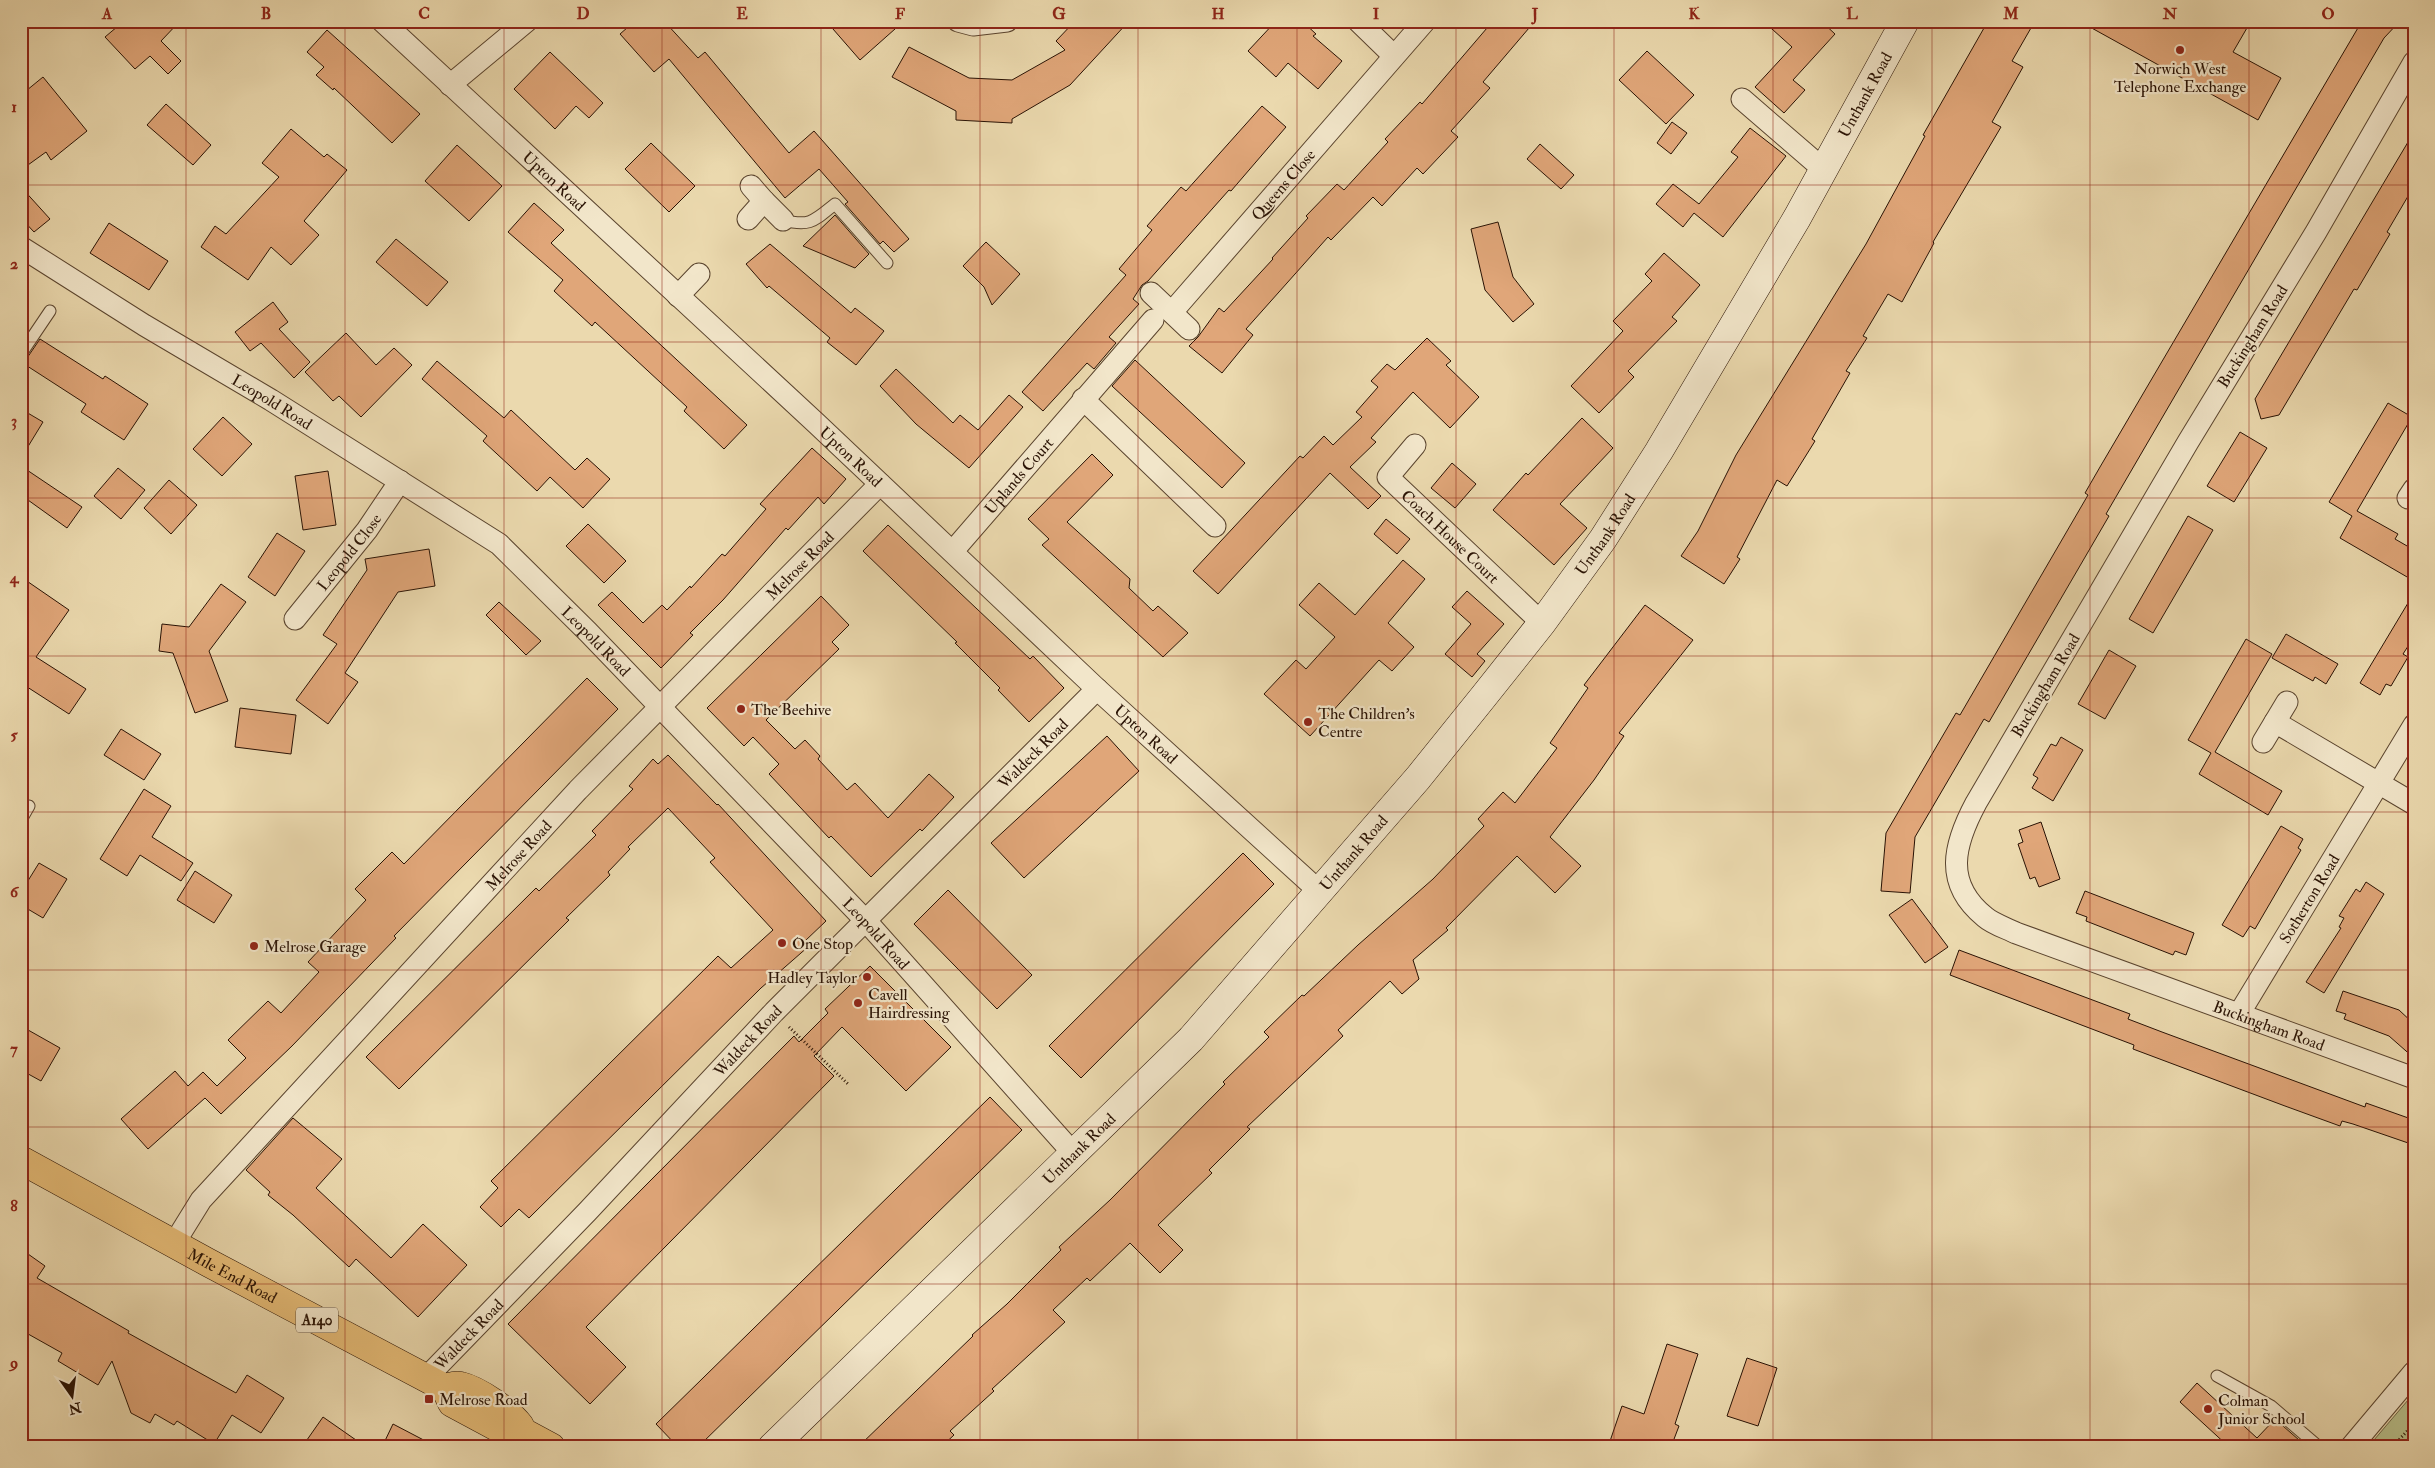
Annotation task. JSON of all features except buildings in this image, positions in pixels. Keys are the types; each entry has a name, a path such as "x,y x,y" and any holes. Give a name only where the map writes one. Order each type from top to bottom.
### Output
{"highway":[{"name":"Mile End Road","path":"21,1160 436,1383 452,1403 506,1432 526,1433 551,1447"}],"street":[{"name":"Upton Road","path":"382,21 953,552 1097,689 1320,892"},
{"path":"450,86 527,21"},
{"path":"958,21 973,25 1007,21"},
{"path":"1358,21 1394,56"},
{"name":"Queens Close","path":"1163,316 1425,21"},
{"name":"Unthank Road","path":"772,1447 1191,1039 1418,778 1542,623 1603,539 1706,376 1904,21"},
{"name":"Buckingham Road","path":"2414,62 2316,232 2188,442 1976,803 1961,831 1956,857 1959,882 1968,901 1986,918 2016,933 2414,1078"},
{"path":"1742,99 1823,169"},
{"path":"748,219 758,193 783,220"},
{"name":"Leopold Road","path":"21,247 400,481 498,544 564,607 866,921 1073,1153"},
{"path":"678,296 699,274"},
{"path":"1151,293 1163,316 1189,329"},
{"name":"Uplands Court","path":"953,552 1083,399 1163,316"},
{"path":"1083,399 1215,526"},
{"name":"Coach House Court","path":"1415,445 1388,477 1542,623"},
{"name":"Leopold Close","path":"296,620 368,530 400,481"},
{"name":"Melrose Road","path":"175,1242 201,1200 578,790 880,484"},
{"name":"Waldeck Road","path":"436,1383 581,1218 774,1012 1097,689"},
{"path":"2263,742 2287,702"},
{"path":"2275,722 2414,804"},
{"name":"Sotherton Road","path":"2239,1014 2414,725"},
{"path":"2351,1447 2414,1372"}],"lane":[{"path":"783,220 797,224 810,224 835,204 886,263"},
{"path":"21,354 50,310"},
{"path":"21,820 29,806"},
{"path":"2217,1376 2271,1406 2319,1447"}],"path":[{"path":"774,1012 848,1084"},
{"path":"2392,1447 2414,1424"}],"green space":[{"path":"2414,1393 2414,1447 2368,1447"}],"place":[{"name":"Norwich West Telephone Exchange","path":"2180,50"},
{"name":"The Beehive","path":"741,709"},
{"name":"The Children's Centre","path":"1308,722"},
{"name":"One Stop","path":"782,943"},
{"name":"Melrose Garage","path":"254,946"},
{"name":"Hadley Taylor","path":"867,977"},
{"name":"Cavell Hairdressing","path":"858,1003"},
{"name":"Melrose Road","path":"429,1399"},
{"name":"Colman Junior School","path":"2208,1409"}]}
